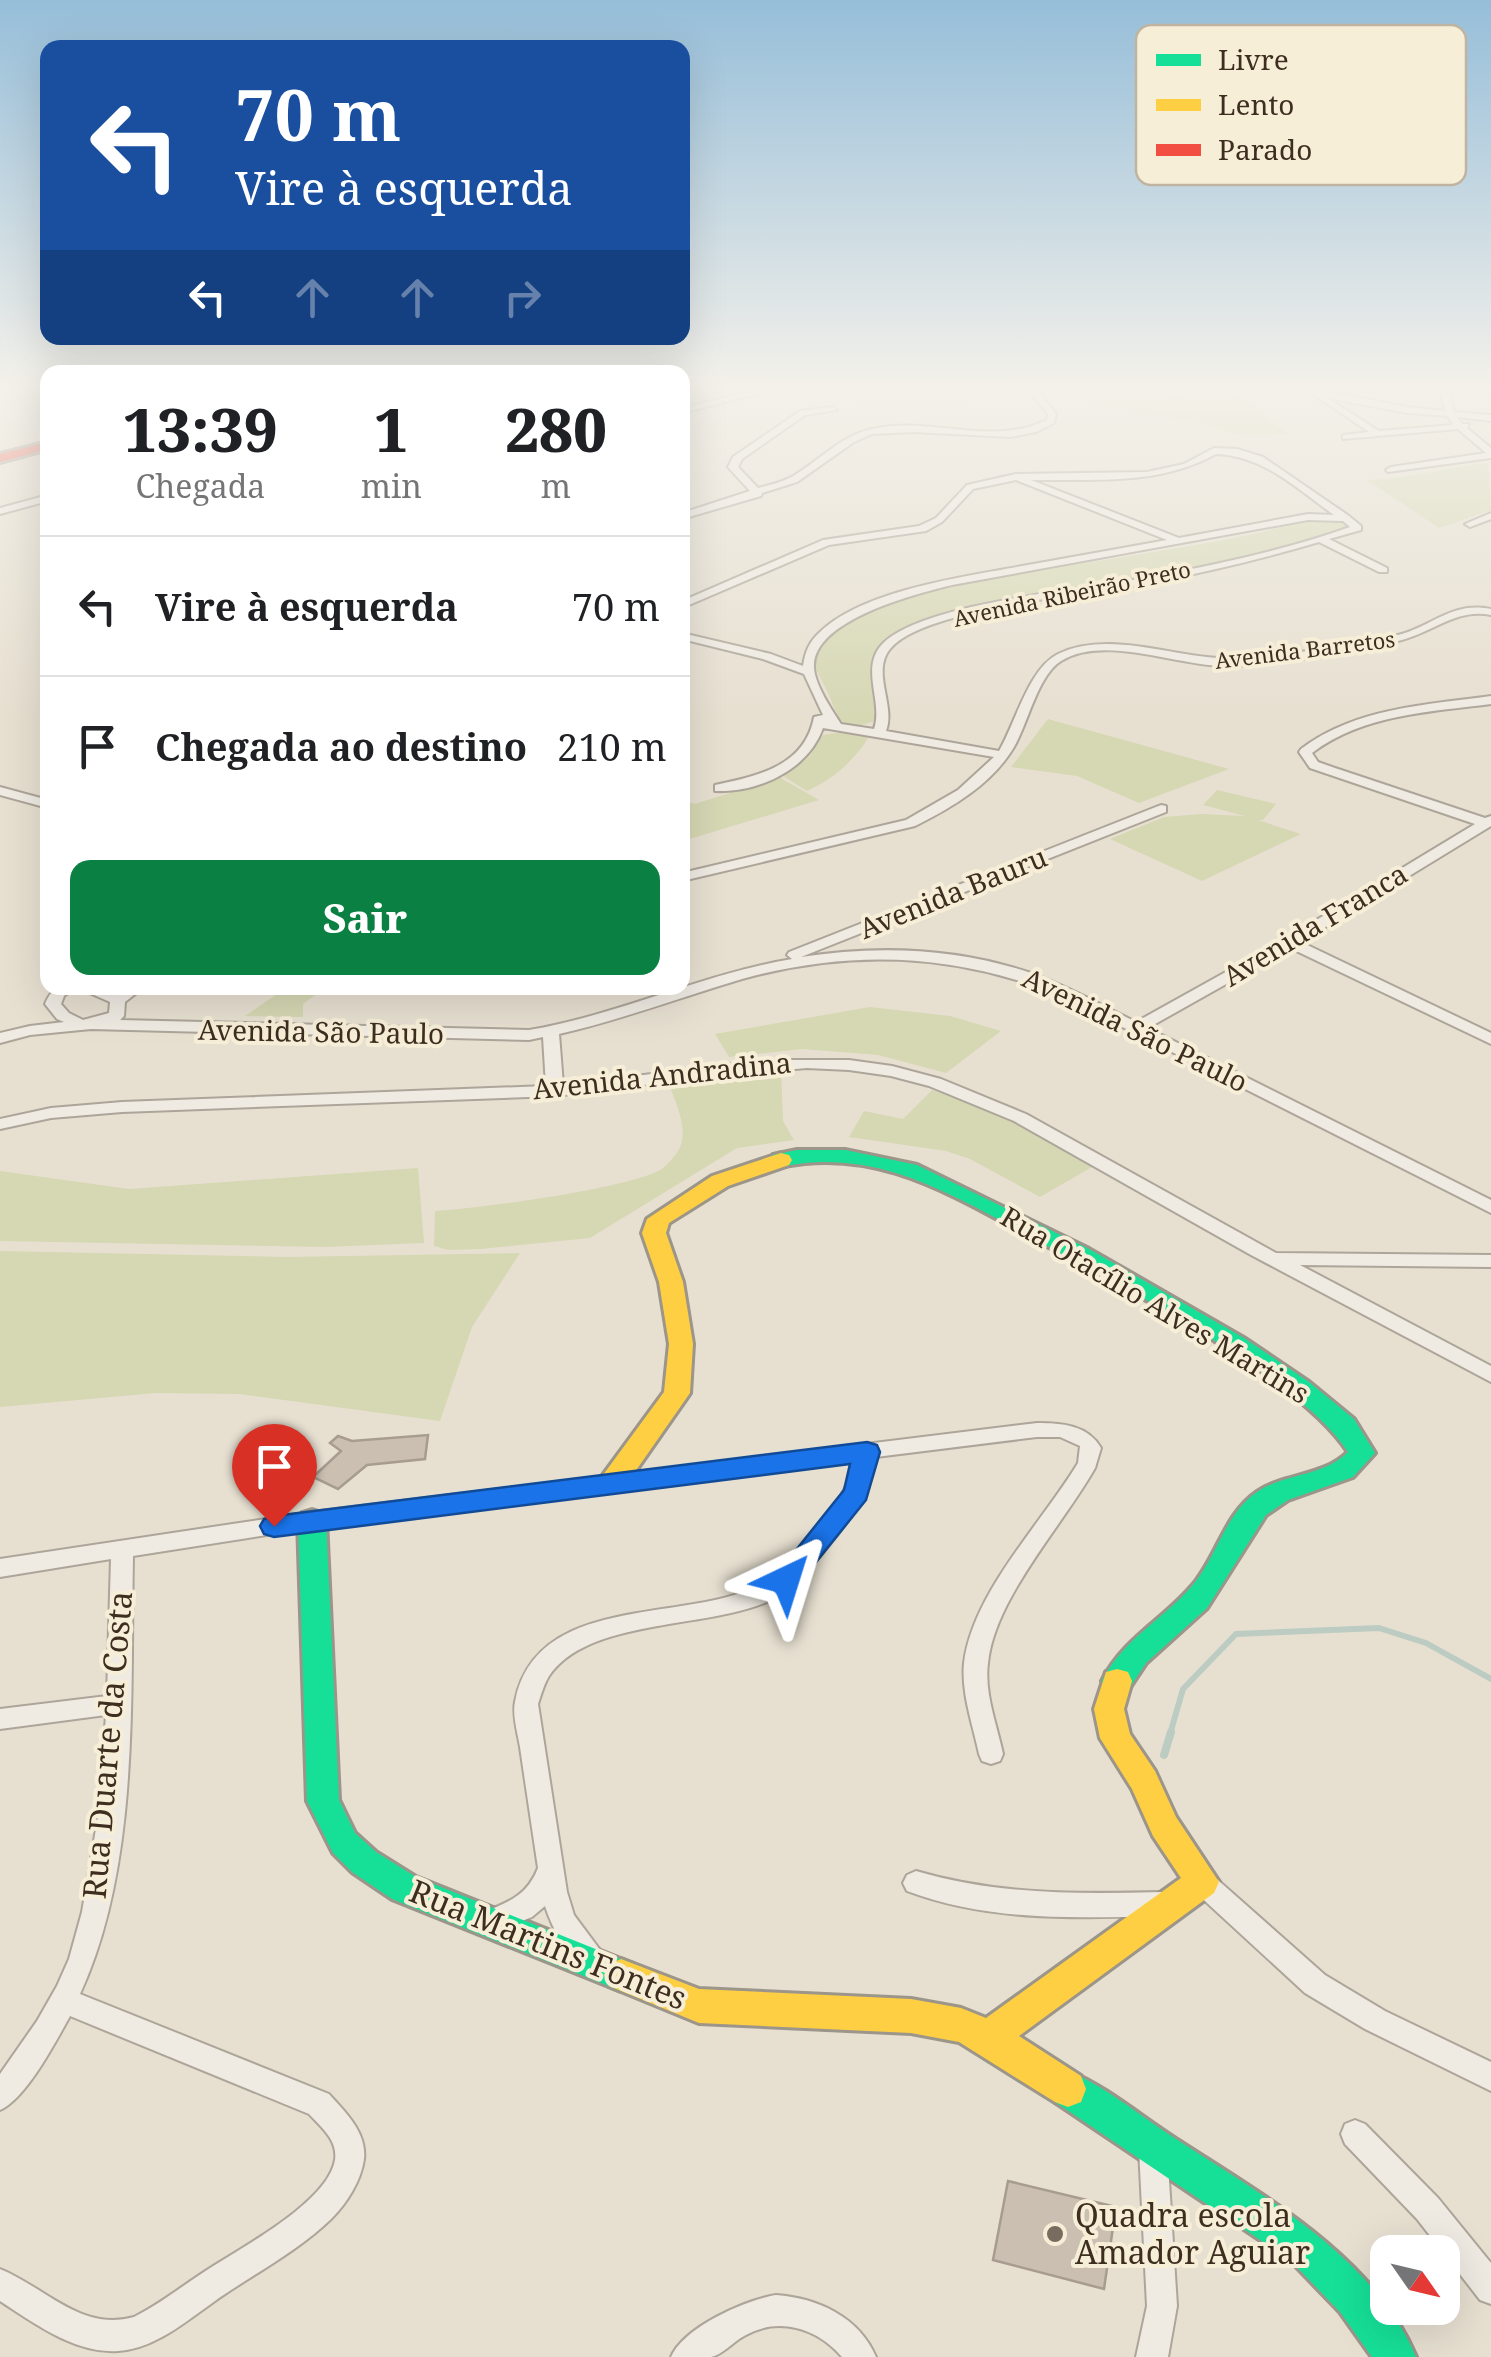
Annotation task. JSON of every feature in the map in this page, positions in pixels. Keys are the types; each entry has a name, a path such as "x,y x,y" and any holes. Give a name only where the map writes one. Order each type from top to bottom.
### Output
{"street":[{"path":"690,514 741,499"},
{"path":"690,602 827,542 922,529 939,520 959,499"},
{"path":"1072,499 1182,542"},
{"path":"1286,522 1308,499"},
{"path":"1315,499 1346,518"},
{"path":"0,511 40,500"},
{"name":"Avenida Ribeirão Preto","path":"810,655 816,642 840,622 933,586 1323,516 1346,518 1357,528 1277,552 1098,590 1002,605 910,631 885,648 880,658 877,673 886,717"},
{"path":"1470,524 1491,516"},
{"path":"1320,538 1383,570"},
{"name":"Avenida Barretos","path":"690,875 910,823 974,783 1002,756 1045,669 1072,653 1117,650 1233,663 1398,638 1470,608 1491,612"},
{"path":"690,638 767,656 808,672"},
{"path":"767,656 777,660 810,655 808,672 831,722 878,735 1002,756"},
{"path":"1489,821 1365,784 1314,764 1306,752 1326,737 1356,725 1393,715 1491,700"},
{"path":"720,788 757,781 793,765 831,722 886,717 878,735"},
{"path":"1365,784 1394,810"},
{"path":"0,791 40,802"},
{"name":"Avenida Bauru","path":"744,974 1160,809"},
{"name":"Avenida Franca","path":"1138,1028 1290,942 1489,821"},
{"path":"845,936 844,949 861,954"},
{"path":"1290,942 1489,1036"},
{"name":"Avenida São Paulo","path":"690,990 744,974 861,954 928,955 993,965 1046,984 1138,1028 1491,1208"},
{"name":"Avenida São Paulo","path":"103,995 164,1028"},
{"path":"0,1038 18,1030 104,1022 129,995"},
{"name":"Avenida São Paulo","path":"86,1024 488,1036 551,1032 674,995"},
{"path":"18,1030 54,996 63,1016 86,1024"},
{"path":"551,1032 555,1091"},
{"name":"Avenida Andradina","path":"0,1124 51,1113 122,1107 555,1091 770,1062 807,1060 892,1070 968,1092 998,1106 1271,1259 1371,1308 1491,1375"},
{"name":"Rua Otacílio Alves Martins","path":"613,1482 677,1393 681,1344 671,1282 655,1226 689,1199 757,1164 782,1158 838,1155 868,1160 979,1201 1182,1314 1288,1381 1355,1432 1362,1444 1362,1454 1355,1463 1291,1487 1256,1509 1238,1531 1209,1586 1140,1649 1121,1672 1112,1692 1112,1729 1122,1754 1142,1777 1160,1821 1202,1882 1314,1984 1375,2020 1491,2077"},
{"path":"1271,1259 1491,1261"},
{"path":"0,1568 312,1520 613,1482 1037,1430 1073,1433 1091,1448 1088,1463 985,1628 977,1677 978,1705 991,1754"},
{"path":"606,1971 562,1921 526,1704 531,1679 570,1640 596,1630 724,1607 758,1596 786,1580 857,1493 867,1452"},
{"name":"Rua Martins Fontes","path":"312,1520 322,1800 335,1836 366,1866 404,1888 699,2006 912,2016 961,2025 989,2037 1268,2220 1331,2270 1370,2316 1396,2357"},
{"name":"Rua Duarte da Costa","path":"0,2096 48,2027 81,1962 98,1900 118,1704 122,1550"},
{"path":"0,1719 118,1704"},
{"path":"488,1923 518,1913 541,1896 550,1856"},
{"path":"989,2037 1202,1882"},
{"path":"916,1883 951,1895 1044,1908 1173,1904"},
{"path":"0,2284 66,2323 101,2336 123,2336 156,2320 293,2232 332,2200 350,2166 349,2137 340,2120 319,2104 62,2000"},
{"path":"1355,2134 1454,2236 1491,2290"},
{"path":"1152,2143 1162,2306 1152,2357"},
{"path":"687,2357 740,2320 766,2308 796,2310 830,2324 860,2357"}],"green space":[{"path":"1395,499 1490,499 1491,510 1439,528"},
{"path":"1323,518 1352,525 1282,549 923,623 878,656 879,712 876,720 864,724 843,722 814,664 816,649 829,634 858,616 932,590 1219,541"},
{"path":"1048,719 1229,769 1139,803 1077,776 1011,767"},
{"path":"843,732 868,738 833,776 807,791 783,776 810,756 823,735"},
{"path":"779,777 819,800 690,839 690,802"},
{"path":"1217,790 1276,804 1263,820 1258,820 1301,834 1202,881 1110,839 1164,817 1245,816 1203,805"},
{"path":"276,995 315,995 303,1004 303,1017 245,1016"},
{"path":"870,1007 950,1016 1001,1031 946,1073 878,1055 802,1049 729,1057 715,1034"},
{"path":"781,1068 783,1121 794,1140 737,1148 590,1238 481,1249 448,1250 434,1246 435,1211 589,1190 647,1176 663,1168 678,1151 683,1135 669,1084"},
{"path":"932,1090 995,1112 1092,1167 1040,1197 970,1159 946,1151 849,1137 864,1111 903,1119"},
{"path":"418,1168 424,1243 325,1247 0,1241 0,1171 129,1189"},
{"path":"0,1251 287,1257 520,1253 472,1327 440,1421 239,1394 156,1393 0,1407"}],"building":[{"path":"428,1435 425,1459 367,1465 338,1489 313,1477 341,1451 330,1443 338,1436 352,1441"},
{"name":"Quadra escola Amador Aguiar","path":"1008,2181 1116,2207 1104,2289 993,2260"}],"waterway":[{"path":"1170,1734 1183,1689 1236,1634 1379,1628 1426,1643 1491,1679"},
{"path":"1164,1755 1171,1732"}],"traffic: fast":[{"path":"781,1160 829,1155 861,1158 909,1170 947,1186 1159,1298 1300,1388 1345,1426 1362,1453 1354,1463 1332,1476 1278,1493 1256,1508 1207,1588 1135,1655 1117,1681"},
{"path":"312,1520 323,1801 344,1843 364,1862 404,1888 621,1975"},
{"path":"1068,2089 1304,2246 1354,2298 1396,2357"}],"traffic: slow":[{"path":"613,1482 677,1393 681,1344 671,1282 654,1233 659,1219 720,1181 781,1160"},
{"path":"989,2037 1202,1882 1164,1826 1144,1781 1115,1738 1109,1709 1117,1681"},
{"path":"621,1975 699,2006 911,2016 961,2025 989,2037 1068,2089"}],"place":[{"name":"Quadra escola Amador Aguiar","path":"1055,2234"}],"route":[{"path":"274,1526 867,1452 857,1493 786,1580"}]}
